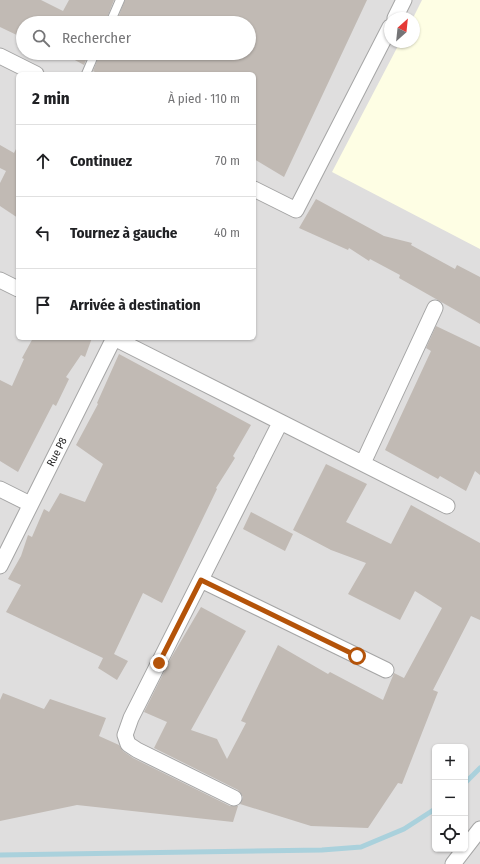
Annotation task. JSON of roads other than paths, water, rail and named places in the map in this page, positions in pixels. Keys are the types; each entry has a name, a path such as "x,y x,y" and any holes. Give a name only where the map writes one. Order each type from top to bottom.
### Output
{"street":[{"path":"256,190 296,210 384,39"},
{"path":"0,56 32,72"},
{"path":"0,280 16,289"},
{"path":"363,463 435,308"},
{"name":"Rue P8","path":"0,566 113,340"},
{"path":"118,340 447,506"},
{"path":"234,798 137,750 128,744 125,735 131,718 280,423"},
{"path":"0,489 30,504"},
{"path":"201,580 386,670"},
{"path":"453,864 480,829"}],"lane":[{"path":"113,16 120,0"},
{"path":"87,72 92,60"}],"waterway":[{"path":"468,780 480,768"},
{"path":"0,855 322,850 361,847 404,829 432,811"}]}
